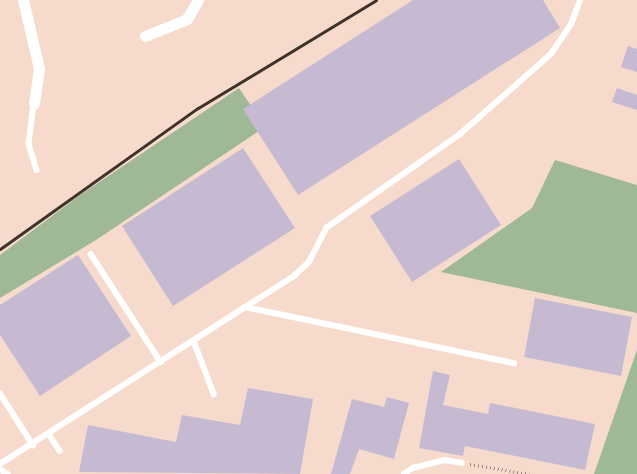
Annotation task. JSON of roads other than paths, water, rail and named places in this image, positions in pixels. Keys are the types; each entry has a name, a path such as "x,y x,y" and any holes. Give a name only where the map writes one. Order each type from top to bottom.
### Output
{"street":[{"path":"23,0 39,68 34,104"},
{"path":"145,36 187,19 198,0"}],"lane":[{"path":"0,464 33,445 194,341 246,307 309,262 326,228 460,134 551,54 572,24 580,0"},
{"path":"34,104 29,144 37,170"},
{"path":"91,254 161,362"},
{"path":"246,307 514,363"},
{"path":"194,341 214,394"},
{"path":"0,393 33,445"},
{"path":"49,434 60,451"},
{"path":"404,474 413,468 444,460 462,463"},
{"path":"0,469 8,474"}],"railway":[{"path":"0,249 198,108 376,0"}]}
